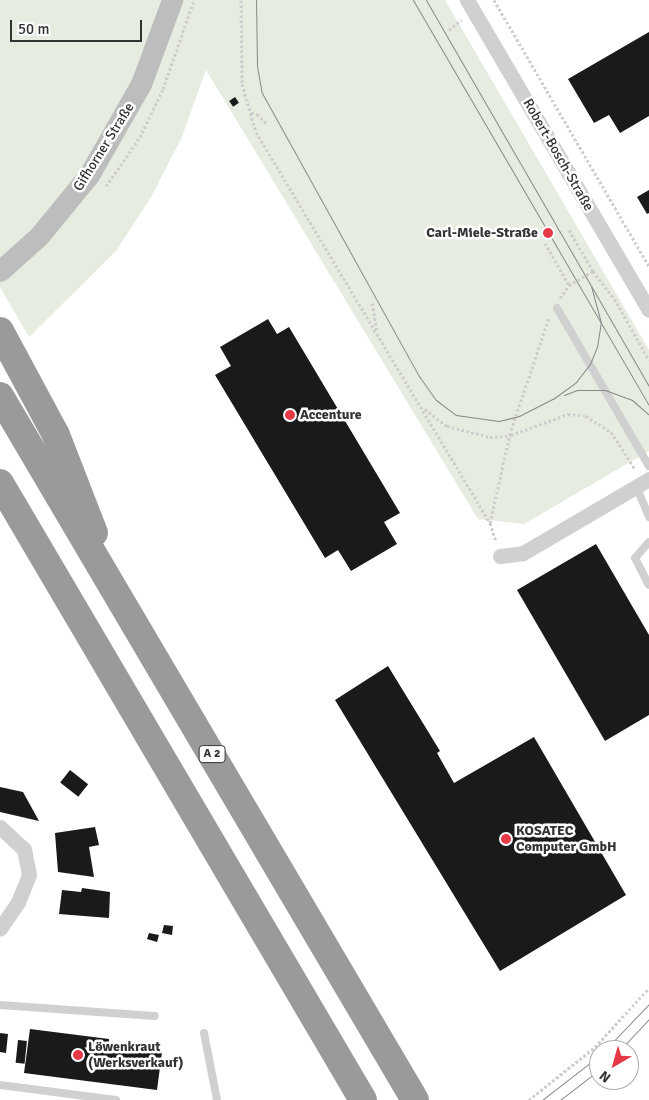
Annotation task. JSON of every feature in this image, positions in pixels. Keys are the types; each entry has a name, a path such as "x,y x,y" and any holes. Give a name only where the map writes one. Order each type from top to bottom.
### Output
{"highway":[{"path":"0,331 56,435 84,500 107,575"},
{"name":"A 2","path":"0,396 415,1100"},
{"path":"0,483 363,1100"},
{"path":"0,520 110,669"}],"main road":[{"name":"Gifhorner Straße","path":"5,267 68,204 100,158 141,84 172,0"}],"street":[{"name":"Robert-Bosch-Straße","path":"467,0 649,310"},
{"path":"500,556 524,553 643,483"},
{"path":"0,827 24,849 29,875 18,902 0,929"}],"lane":[{"path":"555,307 649,466"},
{"path":"643,483 649,517"},
{"path":"649,542 635,558 649,585"},
{"path":"0,1005 155,1016"},
{"path":"204,1033 217,1100"},
{"path":"0,1085 116,1100"}],"path":[{"path":"241,0 242,84 256,132 490,523 500,556"},
{"path":"494,0 649,266"},
{"path":"250,112 257,114 266,122"},
{"path":"569,230 593,271 617,303 649,360"},
{"path":"545,243 569,285 593,271"},
{"path":"490,523 511,430 562,292"},
{"path":"372,303 377,332"},
{"path":"422,407 447,426 490,437 511,434 561,416 586,416 610,432 643,483"},
{"path":"529,1100 596,1047 649,988"}],"shaded area":[{"path":"0,0 445,0 649,350 649,451 524,524 478,519 206,70 181,139 151,197 116,251 29,337 0,287"}],"building":[{"path":"649,32 649,116 620,133 609,115 594,123 568,79"},
{"path":"235,97 239,103 233,107 229,101"},
{"path":"649,190 649,213 647,214 637,197"},
{"name":"Accenture","path":"268,319 277,334 289,327 400,513 384,522 397,544 351,571 338,550 325,558 215,375 231,366 220,347"},
{"path":"596,544 649,635 649,715 605,741 517,590"},
{"name":"KOSATEC Computer GmbH","path":"388,666 440,751 437,753 454,783 534,737 626,895 500,971 335,700"},
{"path":"70,770 88,784 78,797 60,783"},
{"path":"0,787 23,792 39,821 0,812"},
{"path":"95,827 99,845 89,847 94,877 58,872 55,833"},
{"path":"82,888 110,892 109,918 59,914 62,890 81,892"},
{"path":"164,925 173,926 172,935 162,933"},
{"path":"149,933 159,935 157,942 147,939"},
{"path":"30,1029 109,1039 109,1045 162,1052 157,1090 24,1073"},
{"path":"0,1033 8,1034 6,1053 0,1052"},
{"path":"18,1040 27,1041 25,1064 16,1063"}],"tram line":[{"path":"256,0 257,66 262,93 419,376 436,400 456,415 499,421 519,416 553,399 576,382 590,364 597,347 601,323 591,286"},
{"path":"413,0 649,406"},
{"path":"426,0 649,387"},
{"path":"564,395 577,390 605,390 632,400 649,415"},
{"path":"615,1040 649,1004"},
{"path":"629,1040 649,1019"},
{"path":"542,1100 589,1064"},
{"path":"560,1100 589,1078"}],"place":[{"name":"Carl-Miele-Straße","path":"548,233"},
{"name":"Accenture","path":"290,415"},
{"name":"KOSATEC Computer GmbH","path":"506,839"},
{"name":"Löwenkraut (Werksverkauf)","path":"78,1055"}]}
